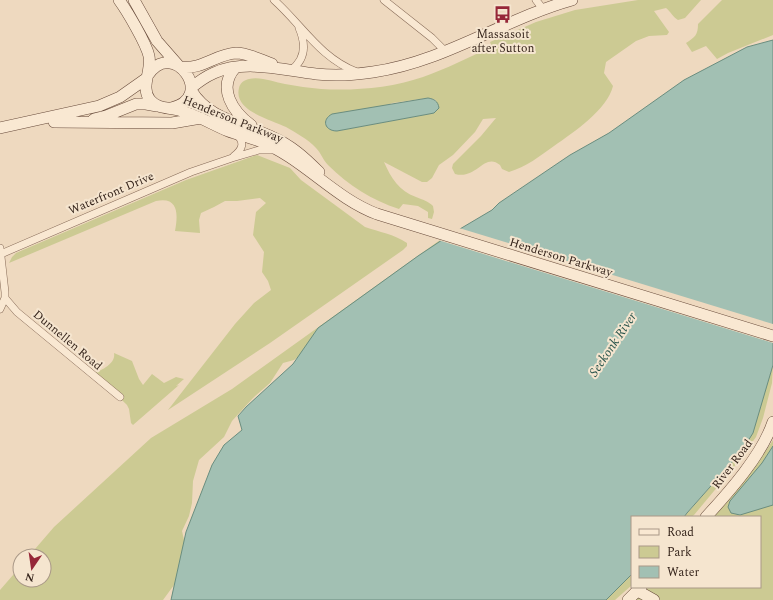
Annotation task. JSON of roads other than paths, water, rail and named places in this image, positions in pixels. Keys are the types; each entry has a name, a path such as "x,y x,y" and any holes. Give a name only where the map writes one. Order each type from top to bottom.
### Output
{"main road":[{"path":"119,0 148,51 149,62 146,87 147,94 153,102 160,107"},
{"name":"Henderson Parkway","path":"134,0 157,41 165,52 189,76 191,89 199,102 210,111 238,124 262,132 296,150 344,196"},
{"path":"191,89 215,72 235,68 256,67 322,74 361,74 399,67 445,51 543,9 572,0"},
{"path":"0,128 105,104 124,94 148,76 156,67 163,64 171,63 180,66 196,67 220,56 236,53 245,54 291,70"},
{"path":"235,68 229,76 227,83 229,100 239,116 262,132"},
{"name":"Henderson Parkway","path":"171,108 185,102 191,89"},
{"name":"Henderson Parkway","path":"54,122 96,119 136,104 171,108 201,118 233,133 262,142 277,150 362,208 373,213 773,336"},
{"path":"21,124 54,122 172,123 201,118"},
{"name":"River Road","path":"707,516 733,486 751,462 764,442 773,422"},
{"path":"628,600 640,589 654,600"}],"street":[{"path":"274,0 331,59 346,68 361,74"},
{"path":"384,0 432,38 445,51"},
{"path":"536,0 543,9"},
{"path":"291,70 300,61 304,51 302,35 296,23"},
{"path":"232,158 240,151 243,144 233,133"},
{"name":"Waterfront Drive","path":"1,251 185,175 259,150 277,150"},
{"path":"0,309 5,298 1,251"},
{"name":"Dunnellen Road","path":"5,298 17,312 120,397"}],"water":[{"name":"Seekonk River","path":"773,40 773,365 753,433 741,452 685,516 631,516 631,575 606,600 171,600 186,532 212,465 224,445 242,430 238,416 293,364 318,328 418,256 492,210 499,203 570,155 609,133 684,80 747,47"},
{"path":"428,98 434,100 438,104 439,108 434,113 337,131 333,131 326,125 326,119 332,114"},
{"path":"773,446 773,505 740,515 731,513 728,507 730,501 762,463"}],"place":[{"name":"Massasoit after Sutton","path":"503,15"}]}
